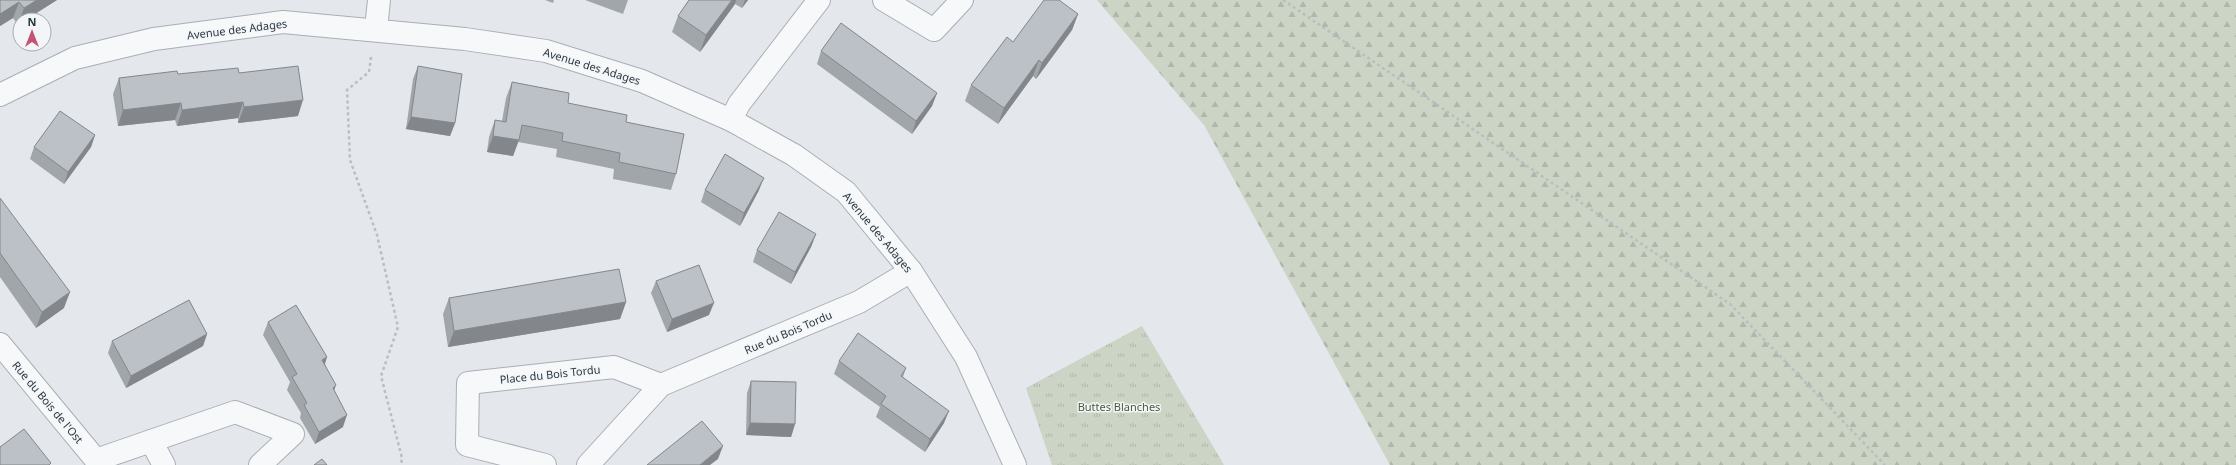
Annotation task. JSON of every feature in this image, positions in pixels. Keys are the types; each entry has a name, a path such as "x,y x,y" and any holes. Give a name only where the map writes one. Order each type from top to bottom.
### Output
{"street":[{"path":"376,29 379,0"},
{"path":"730,120 739,104 819,0"},
{"path":"884,0 934,30 962,0"},
{"name":"Avenue des Adages","path":"0,96 75,58 154,39 283,22 376,29 546,51 642,81 730,120 794,155 846,192 911,271 966,357 1015,465"},
{"name":"Rue du Bois Tordu","path":"661,385 859,302 911,271"},
{"name":"Rue du Bois de l'Ost","path":"0,344 96,463"},
{"name":"Place du Bois Tordu","path":"545,465 467,444 468,383 614,367 661,385"},
{"path":"588,465 661,385"},
{"path":"96,463 151,441 235,412 294,434 260,465"},
{"path":"151,441 164,465"}],"path":[{"path":"1283,0 1730,304 1885,465"},
{"path":"376,29 369,72 347,90 350,160 377,235 398,327 381,376 402,458 401,465"}],"green space":[{"path":"1097,0 2236,0 2236,465 1390,465 1204,125"},
{"name":"Buttes Blanches","path":"1142,326 1224,465 1052,465 1026,388"}],"building":[{"path":"0,0 37,0 24,8 19,2 0,14"},
{"path":"689,0 732,0 706,35 678,16"},
{"path":"1044,0 1059,0 1078,14 1042,63 1039,60 1004,108 971,85 1007,37 1013,42"},
{"path":"841,23 937,93 916,121 821,51"},
{"path":"298,66 303,100 244,107 243,102 182,110 181,103 123,110 119,78 177,71 178,74 238,68 239,73"},
{"path":"418,66 462,74 455,123 411,117"},
{"path":"512,82 569,93 568,103 627,115 626,122 684,134 676,174 619,162 620,153 562,141 563,133 522,125 519,140 493,136 495,120 506,122"},
{"path":"60,111 95,135 68,172 34,147"},
{"path":"725,154 764,178 744,213 705,190"},
{"path":"0,198 70,292 42,312 0,253"},
{"path":"779,212 816,234 795,272 757,250"},
{"path":"699,265 714,303 672,319 656,281"},
{"path":"619,269 626,302 454,331 449,298"},
{"path":"189,300 207,334 131,376 112,341"},
{"path":"296,305 327,357 322,360 336,385 333,388 347,415 319,432 304,405 307,403 292,377 297,374 268,322"},
{"path":"858,333 906,368 901,376 949,411 930,439 881,404 886,396 839,361"},
{"path":"751,381 796,382 795,424 750,423"},
{"path":"702,421 723,446 700,465 647,465"},
{"path":"24,429 51,463 49,465 0,465 0,447"},
{"path":"322,459 327,465 314,465"}]}
